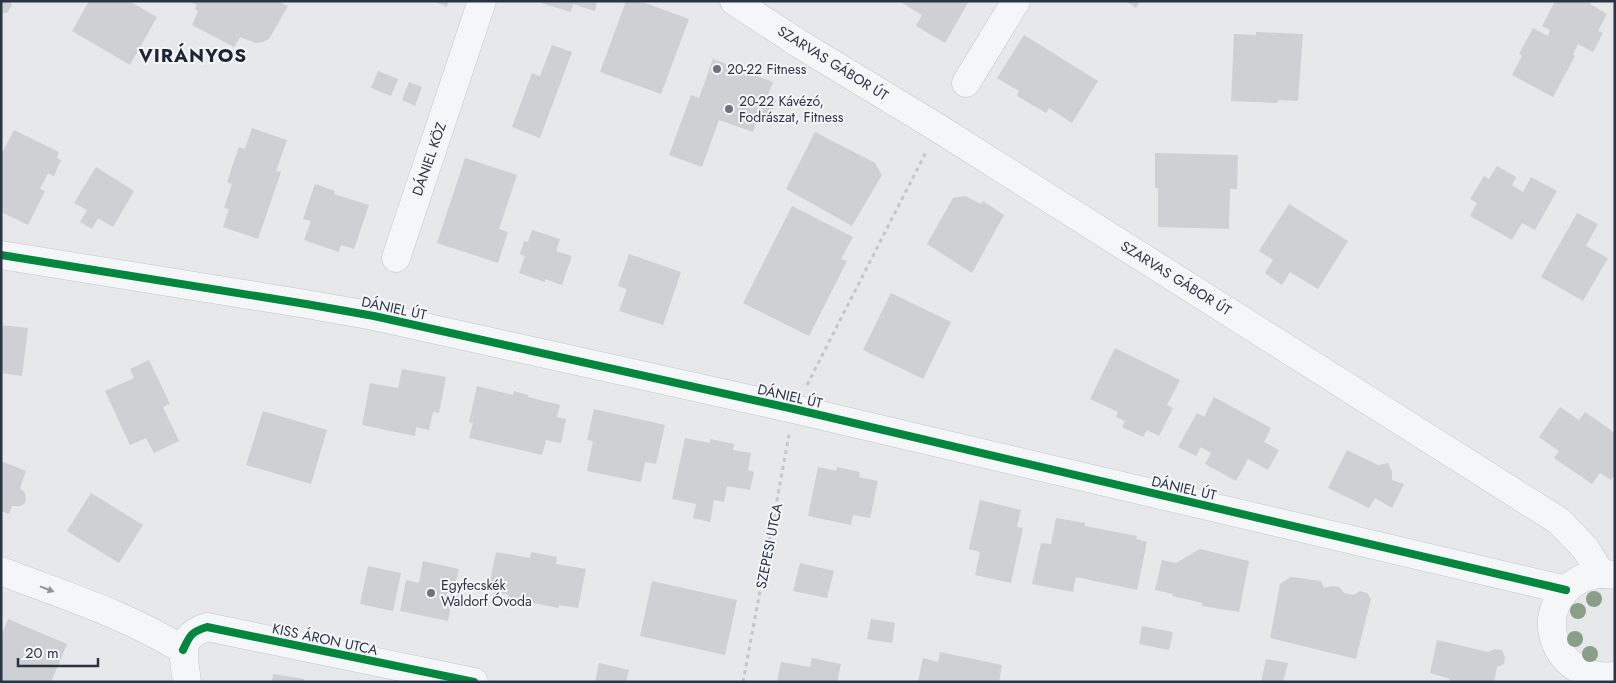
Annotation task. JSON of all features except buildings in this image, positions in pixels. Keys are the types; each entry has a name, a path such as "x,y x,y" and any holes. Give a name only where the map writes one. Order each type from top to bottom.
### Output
{"street":[{"name":"DÁNIEL KÖZ","path":"396,258 482,1"},
{"name":"SZARVAS GÁBOR ÚT","path":"734,1 1559,521 1608,574"},
{"path":"966,82 1016,1"},
{"name":"DÁNIEL ÚT","path":"1,255 374,316 794,409 1566,590"},
{"path":"1,571 107,612 159,635 183,650 187,682"},
{"path":"1608,574 1586,577 1566,590 1560,598 1554,613 1552,628 1555,642 1562,656 1565,674 1581,672 1593,677 1615,676"},
{"name":"KISS ÁRON UTCA","path":"183,650 187,640 194,631 207,627 474,682"}],"path":[{"path":"814,372 938,128"}],"cycle path":[{"path":"1,255 374,316 794,409 1566,590"},
{"path":"183,650 192,635 207,627 474,682"}],"place":[{"name":"20-22 Fitness","path":"717,69"},
{"name":"20-22 Kávézó, Fodrászat, Fitness","path":"729,109"},
{"name":"Egyfecskék Waldorf Óvoda","path":"431,593"}],"district":[{"name":"VIRÁNYOS","path":"193,55"}]}
